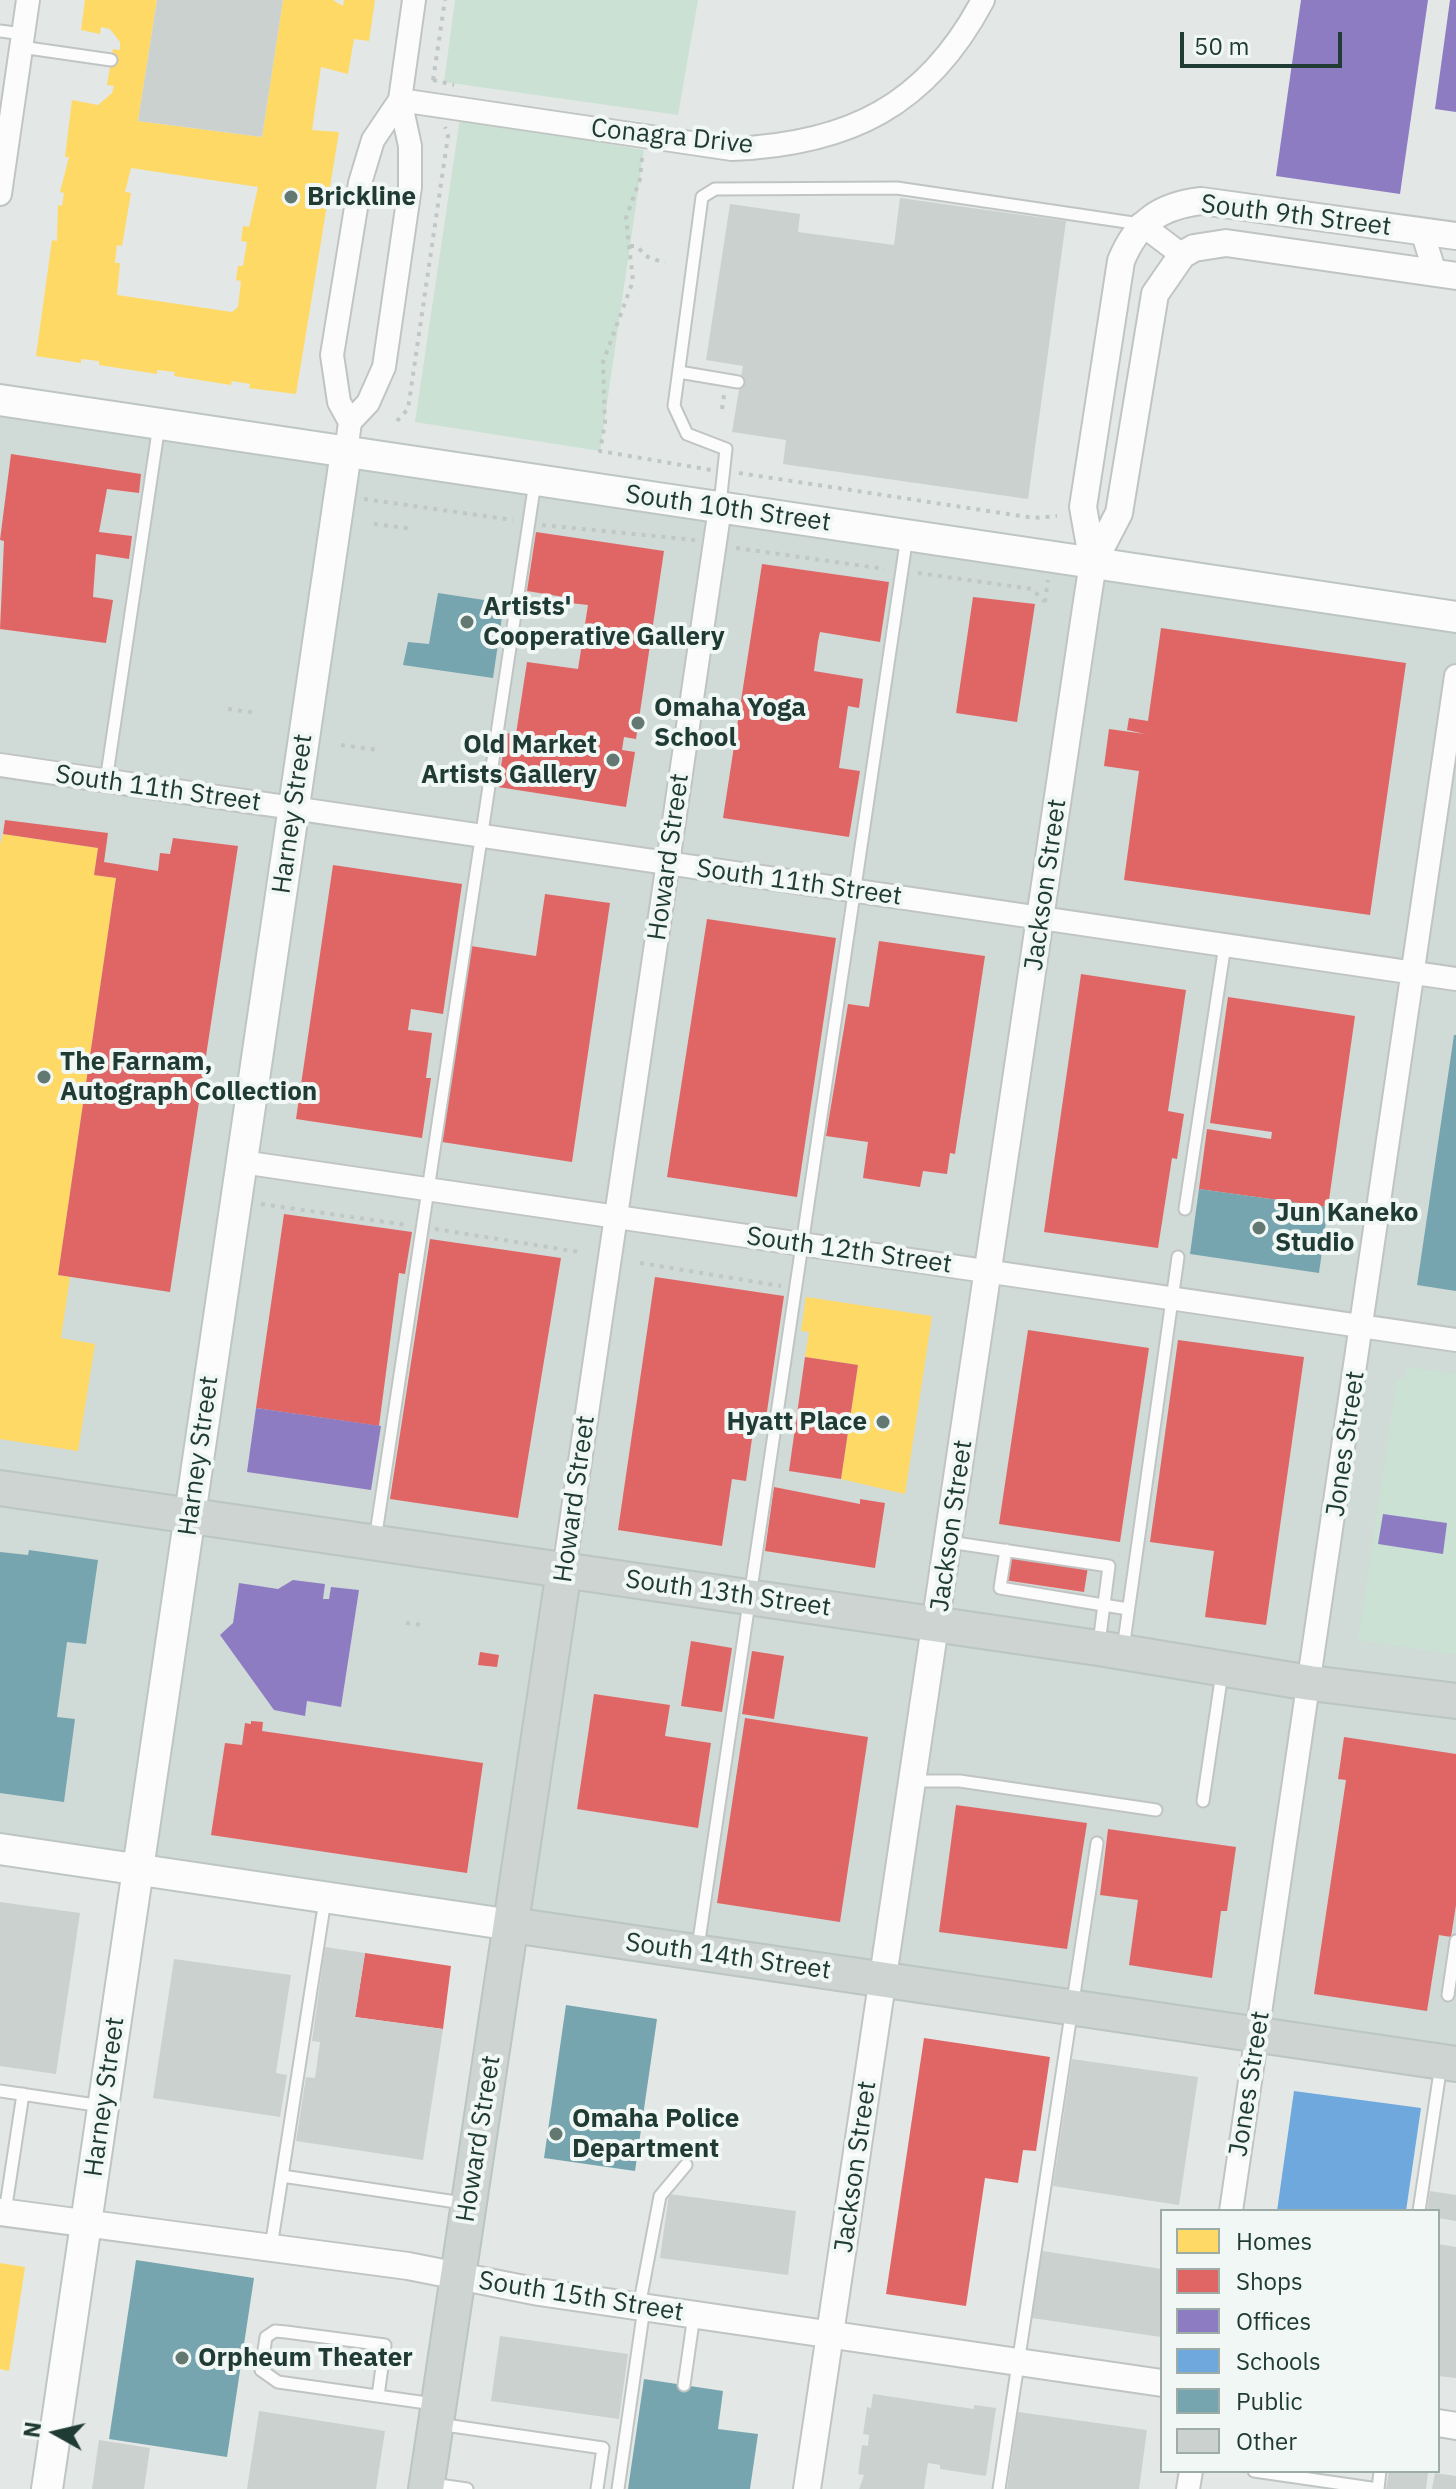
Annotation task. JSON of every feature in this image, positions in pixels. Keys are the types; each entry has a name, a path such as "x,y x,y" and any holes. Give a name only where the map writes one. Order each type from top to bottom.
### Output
{"main road":[{"name":"South 10th Street","path":"0,400 1456,617"},
{"name":"Harney Street","path":"47,2489 346,452"},
{"name":"South 13th Street","path":"0,1488 1110,1650 1310,1683 1456,1701"},
{"name":"Howard Street","path":"427,2486 564,1570"},
{"name":"South 14th Street","path":"0,1849 1449,2063"}],"street":[{"path":"0,194 9,74 22,41 28,0"},
{"name":"Harney Street","path":"346,452 350,422 368,403 384,367 410,187 410,146 400,100 414,0"},
{"name":"Conagra Drive","path":"400,100 732,149 781,147 838,134 883,112 917,87 952,52 983,0"},
{"name":"Harney Street","path":"350,422 339,402 332,355 360,183 373,140 400,100"},
{"name":"South 9th Street","path":"1141,224 1176,204 1201,201 1456,236"},
{"path":"1141,224 1182,255"},
{"name":"Jackson Street","path":"807,2489 1093,563 1083,507 1116,281 1127,245 1141,224"},
{"path":"1422,231 1446,275"},
{"name":"South 9th Street","path":"1182,255 1194,248 1226,243 1446,275"},
{"name":"Jackson Street","path":"1093,563 1119,513 1155,294 1182,255"},
{"name":"Howard Street","path":"564,1570 720,508"},
{"name":"Jones Street","path":"1231,2209 1456,676"},
{"name":"South 11th Street","path":"0,765 1456,979"},
{"name":"South 12th Street","path":"242,1162 1456,1340"},
{"name":"South 15th Street","path":"3,2212 271,2247 694,2315 1160,2383"}],"lane":[{"path":"0,31 22,41 111,60"},
{"path":"720,508 726,449 687,434 674,406 702,197 715,189 897,188 1141,224"},
{"path":"679,372 738,382"},
{"path":"106,781 159,424"},
{"path":"374,1542 535,481"},
{"path":"697,1952 907,535"},
{"path":"1185,1209 1225,945"},
{"path":"1110,1650 1128,1609 1178,1257"},
{"path":"949,1542 1109,1566 1104,1605 1110,1650"},
{"path":"1006,1550 1000,1588 1058,1593 1128,1609"},
{"path":"1203,1801 1222,1668"},
{"path":"914,1781 960,1781 1156,1810"},
{"path":"999,2489 1097,1843"},
{"path":"271,2247 326,1898"},
{"path":"1448,1995 1456,1941"},
{"path":"1419,2209 1449,2063"},
{"path":"0,2091 103,2106"},
{"path":"3,2212 23,2094"},
{"path":"618,2489 660,2196 686,2165"},
{"path":"282,2176 469,2204"},
{"path":"684,2385 694,2315"},
{"path":"378,2396 385,2345 275,2331 266,2337 261,2370 269,2378 378,2396 437,2414 603,2448 597,2489"},
{"path":"1268,2473 1378,2489"},
{"path":"427,2486 467,2489"}],"path":[{"path":"397,421 408,409 448,136 433,80 445,0"},
{"path":"433,80 464,90"},
{"path":"644,150 640,179 626,218 633,281 603,362 605,423 600,451 1034,518 1057,516"},
{"path":"630,246 636,246 648,257 665,263"},
{"path":"722,409 724,392"},
{"path":"374,524 413,529"},
{"path":"228,709 257,713"},
{"path":"341,745 378,750"},
{"path":"640,1263 795,1288"},
{"path":"406,1623 423,1625"}],"shaded area":[{"path":"0,400 1456,619 1456,2064 0,1849"}],"green space":[{"path":"455,0 698,0 678,115 444,82"},
{"path":"460,118 644,150 600,451 415,422"},
{"path":"1407,1367 1456,1374 1456,1655 1358,1640 1397,1378 1405,1379"}],"building: Homes":[{"name":"Brickline","path":"85,0 157,0 138,121 262,137 283,0 333,0 343,6 344,0 375,0 369,41 354,39 348,74 321,67 312,130 339,132 296,394 249,388 250,384 232,381 231,385 174,376 175,372 157,370 157,374 99,365 99,361 81,359 81,363 36,356 52,240 57,241 58,205 62,206 64,193 60,192 69,157 65,157 72,100 98,105 112,93 114,86 107,85 113,49 120,50 120,42 110,29 101,27 100,34 81,30","holes":["131,168 258,187 249,227 243,226 241,241 247,242 243,266 238,266 236,280 241,281 238,307 232,312 117,295 120,263 115,263 117,245 122,246 131,193 125,192"]},
{"name":"The Farnam, Autograph Collection","path":"3,834 98,848 94,875 116,878 58,1275 70,1277 61,1338 95,1344 78,1451 0,1439 0,845"},
{"name":"Hyatt Place","path":"806,1297 932,1316 905,1494 841,1479 858,1365 805,1357 809,1332 801,1331"},
{"path":"0,2263 25,2267 9,2371 0,2369"}],"building: Shops":[{"path":"11,454 141,474 139,493 107,489 99,532 132,536 129,559 96,554 93,597 113,600 106,643 0,629 4,541 0,540"},
{"path":"536,532 664,551 636,739 624,737 622,750 635,752 626,807 498,787 506,733 516,734 527,662 578,669 588,605 570,603 570,598 527,591"},
{"path":"762,564 889,582 880,642 820,632 818,641 814,671 863,679 859,708 848,706 839,768 860,771 849,837 723,818"},
{"path":"973,597 1035,604 1017,722 956,713"},
{"path":"1161,628 1406,663 1370,915 1124,880 1139,771 1104,766 1109,729 1145,734 1127,730 1129,718 1148,721"},
{"path":"5,820 108,833 104,862 158,871 160,853 170,854 173,838 238,846 170,1292 58,1275 116,878 94,875 98,848 3,834"},
{"path":"333,865 462,884 443,1014 411,1009 408,1030 432,1033 426,1078 431,1078 422,1138 296,1119"},
{"path":"545,894 610,903 572,1162 442,1142 471,946 536,956"},
{"path":"707,919 836,938 797,1197 667,1177"},
{"path":"879,941 985,956 955,1154 950,1153 947,1174 923,1171 920,1187 863,1178 868,1142 826,1136 848,1004 869,1007"},
{"path":"1081,974 1186,990 1168,1111 1184,1114 1177,1159 1172,1158 1158,1248 1044,1232"},
{"path":"1228,997 1355,1016 1328,1207 1199,1189 1207,1129 1271,1139 1272,1132 1210,1123"},
{"path":"284,1214 412,1232 405,1274 399,1273 379,1426 256,1408"},
{"path":"430,1239 561,1258 518,1518 390,1499"},
{"path":"655,1277 784,1296 766,1418 755,1417 746,1481 732,1479 722,1546 618,1530"},
{"path":"1028,1330 1149,1348 1120,1542 999,1524"},
{"path":"1178,1340 1304,1357 1266,1625 1205,1617 1214,1551 1150,1542"},
{"path":"805,1357 858,1365 841,1479 789,1471"},
{"path":"774,1487 860,1504 860,1499 885,1503 875,1568 765,1551"},
{"path":"1008,1555 1088,1567 1084,1592 1004,1580"},
{"path":"691,1641 732,1648 722,1712 681,1706"},
{"path":"752,1651 784,1656 774,1719 742,1714"},
{"path":"480,1652 499,1655 497,1667 478,1665"},
{"path":"594,1694 670,1705 665,1736 711,1743 698,1828 577,1809"},
{"path":"745,1718 868,1737 840,1922 717,1903"},
{"path":"251,1721 263,1722 262,1731 483,1763 467,1873 211,1835 225,1743 242,1745 245,1723 251,1724"},
{"path":"1344,1737 1456,1754 1456,1905 1451,1937 1439,1935 1427,2011 1314,1994 1346,1780 1338,1779"},
{"path":"956,1805 1087,1823 1067,1949 939,1932"},
{"path":"1108,1829 1236,1847 1227,1911 1221,1911 1212,1978 1129,1965 1138,1900 1100,1895"},
{"path":"365,1953 451,1966 443,2029 355,2017"},
{"path":"924,2038 1050,2057 1036,2151 1023,2150 1018,2183 985,2178 966,2306 886,2294"}],"building: Offices":[{"path":"1301,0 1428,0 1400,194 1276,176"},
{"path":"1450,0 1456,0 1456,112 1435,109"},
{"path":"256,1408 381,1426 371,1490 247,1472"},
{"path":"1383,1514 1447,1523 1443,1554 1378,1544"},
{"path":"293,1580 325,1584 323,1599 329,1599 331,1587 359,1590 341,1707 307,1701 305,1716 274,1710 220,1635 233,1623 239,1583 278,1589"}],"building: Schools":[{"path":"1294,2091 1421,2108 1406,2209 1277,2209"}],"building: Public":[{"name":"Artists' Cooperative Gallery","path":"438,593 504,603 493,678 403,665 408,642 429,644"},
{"path":"1456,1035 1456,1291 1417,1285"},
{"name":"Jun Kaneko Studio","path":"1199,1189 1328,1207 1319,1273 1190,1254"},
{"path":"29,1550 98,1560 86,1644 67,1642 57,1717 75,1719 64,1802 0,1793 0,1552 28,1555"},
{"path":"566,2005 657,2019 635,2171 544,2158"},
{"name":"Orpheum Theater","path":"136,2260 254,2278 227,2457 109,2439"},
{"path":"644,2379 723,2391 718,2429 758,2434 750,2489 628,2489"}],"building: Other":[{"path":"157,0 283,0 262,137 138,121"},
{"path":"900,198 1066,221 1028,499 783,464 786,440 732,432 743,366 706,360 730,204 800,214 798,232 894,245"},
{"path":"0,1902 80,1913 56,2074 0,2066"},
{"path":"325,1947 365,1953 355,2017 443,2029 423,2160 296,2141 306,2077 315,2078 320,2042 312,2041"},
{"path":"174,1959 291,1975 276,2073 287,2075 280,2117 153,2098"},
{"path":"1072,2059 1198,2077 1179,2205 1053,2186"},
{"path":"1430,2191 1456,2195 1456,2221 1440,2218 1440,2209 1427,2209"},
{"path":"669,2194 796,2211 788,2275 660,2258"},
{"path":"1440,2244 1456,2247 1456,2378 1440,2376"},
{"path":"1042,2251 1160,2269 1160,2337 1032,2318"},
{"path":"500,2336 628,2354 619,2419 491,2401"},
{"path":"873,2394 974,2409 974,2405 996,2408 986,2476 940,2469 940,2465 928,2463 924,2489 859,2489 864,2475 858,2474 862,2445 868,2446 869,2435 863,2434 867,2407 871,2408"},
{"path":"259,2411 385,2431 376,2489 247,2489"},
{"path":"1018,2412 1147,2430 1139,2489 1007,2489"},
{"path":"99,2440 150,2448 144,2489 92,2489"},
{"path":"1389,2473 1428,2473 1426,2489 1386,2489"},
{"path":"1435,2473 1456,2476 1456,2489 1432,2489"}],"place":[{"name":"Brickline","path":"291,197"},
{"name":"Artists' Cooperative Gallery","path":"467,622"},
{"name":"Omaha Yoga School","path":"638,723"},
{"name":"Old Market Artists Gallery","path":"613,760"},
{"name":"The Farnam, Autograph Collection","path":"44,1077"},
{"name":"Jun Kaneko Studio","path":"1259,1228"},
{"name":"Hyatt Place","path":"883,1422"},
{"name":"Omaha Police Department","path":"556,2134"},
{"name":"Orpheum Theater","path":"182,2358"}]}
